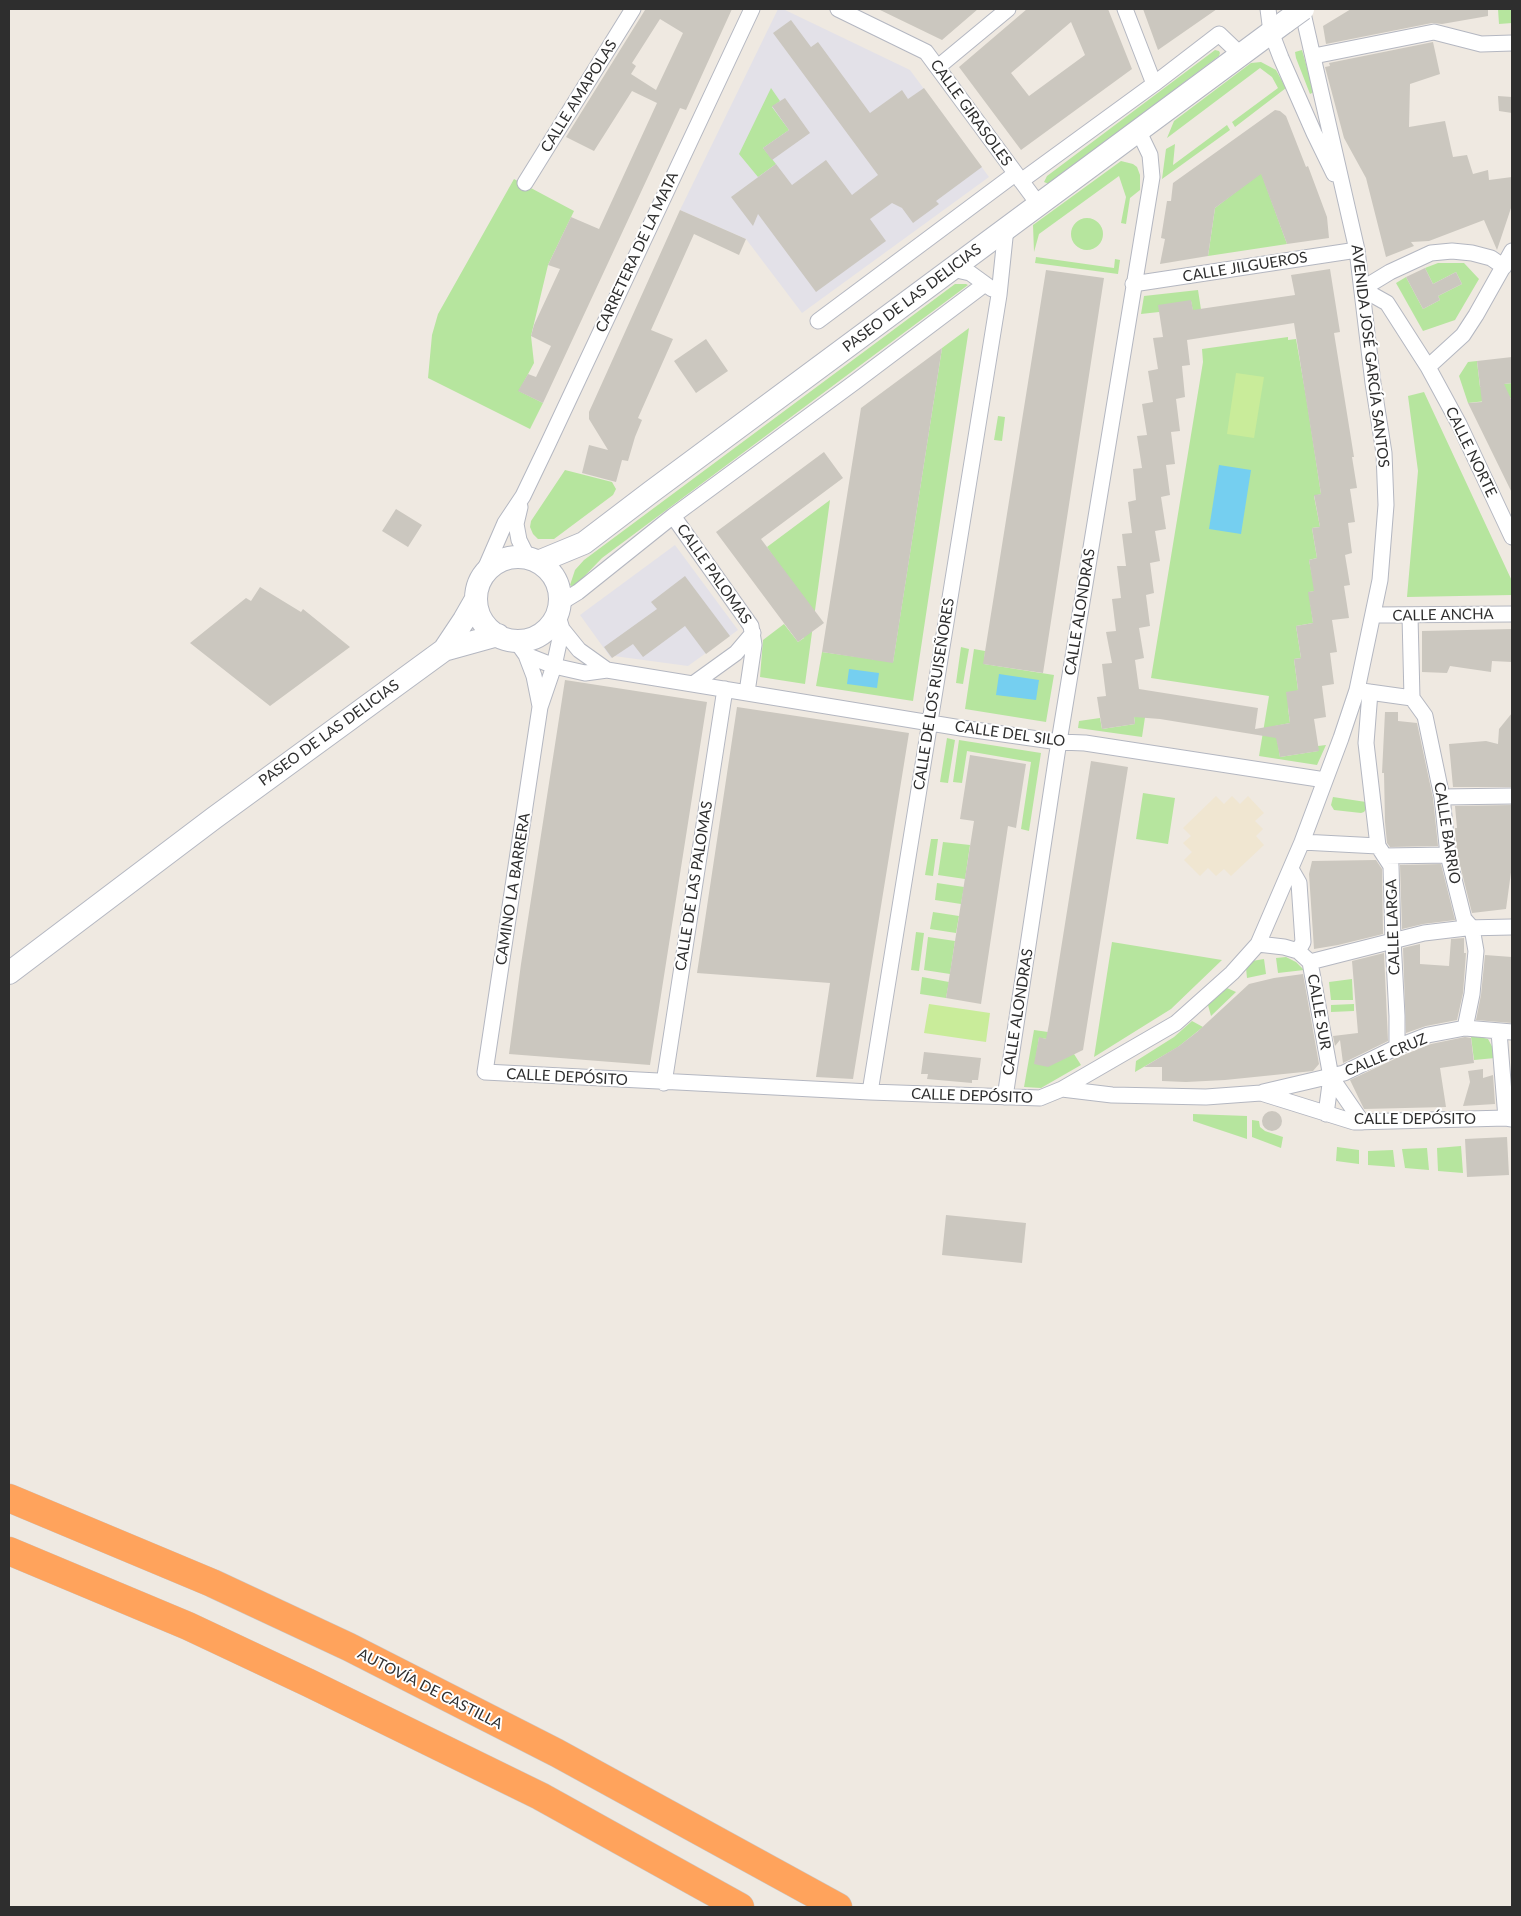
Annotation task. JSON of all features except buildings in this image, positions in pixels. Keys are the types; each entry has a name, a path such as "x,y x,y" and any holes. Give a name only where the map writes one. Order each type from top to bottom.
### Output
{"highway":[{"name":"AUTOVÍA DE CASTILLA","path":"9,1498 212,1583 349,1647 557,1754 838,1907"},
{"path":"9,1551 188,1626 327,1692 540,1796 740,1907"}],"main road":[{"name":"PASEO DE LAS DELICIAS","path":"533,560 584,544 651,492 1241,55 1286,16"},
{"name":"PASEO DE LAS DELICIAS","path":"559,608 584,544"},
{"path":"514,557 533,560 550,572 559,608 551,625 541,634 513,644 486,626 478,614 477,587 482,576 490,566 502,560 514,557"},
{"name":"PASEO DE LAS DELICIAS","path":"9,973 214,818 444,650 476,599"},
{"name":"PASEO DE LAS DELICIAS","path":"444,650 513,644"}],"street":[{"name":"CALLE AMAPOLAS","path":"525,183 633,9"},
{"name":"CARRETERA DE LA MATA","path":"482,576 505,523 523,496 752,9"},
{"name":"CALLE GIRASOLES","path":"838,9 926,52 1039,205"},
{"path":"938,67 1008,9"},
{"path":"1125,9 1154,84"},
{"name":"AVENIDA JOSÉ GARCÍA SANTOS","path":"1062,1089 1176,1024 1232,973 1258,944 1291,869 1325,780 1363,691 1373,615 1380,580 1386,505 1384,453 1373,383 1357,250 1314,56 1286,16"},
{"name":"AVENIDA JOSÉ GARCÍA SANTOS","path":"1286,16 1314,133 1344,193"},
{"path":"1314,56 1434,32 1482,44 1512,43"},
{"path":"818,321 1018,178 1154,84 1219,34 1241,55"},
{"name":"CALLE ALONDRAS","path":"1005,1097 1059,742 1152,177 1150,155 1138,130"},
{"name":"CALLE DE LOS RUISEÑORES","path":"870,1092 999,295 1006,228"},
{"name":"CALLE JILGUEROS","path":"1133,284 1357,250"},
{"path":"1362,289 1390,272 1431,253 1452,250 1472,253 1491,258 1504,267"},
{"path":"1428,367 1463,335 1512,252"},
{"path":"952,269 970,273 999,295"},
{"path":"559,608 673,516 985,284"},
{"name":"CALLE NORTE","path":"1362,289 1387,303 1428,367 1459,424 1512,537"},
{"name":"CARRETERA DE LA MATA","path":"523,496 516,524 519,540 533,560"},
{"name":"CALLE PALOMAS","path":"673,516 752,626 754,645 747,692"},
{"name":"CALLE DEL SILO","path":"559,608 579,650 607,670"},
{"name":"CAMINO LA BARRERA","path":"485,1072 540,707 554,666 559,608"},
{"name":"CALLE ANCHA","path":"1373,615 1512,614"},
{"path":"1363,691 1412,698 1410,616"},
{"name":"CALLE PALOMAS","path":"694,684 736,653 753,633"},
{"name":"CALLE DEL SILO","path":"513,644 554,666 585,673 607,670 1059,742 1085,743 1325,780"},
{"name":"CAMINO LA BARRERA","path":"513,644 534,676 540,707"},
{"name":"CALLE DE LAS PALOMAS","path":"664,1082 725,689"},
{"name":"CALLE LARGA","path":"1363,691 1366,743 1382,851 1391,866 1397,1016 1396,1048"},
{"name":"CALLE BARRIO","path":"1412,698 1425,716 1442,797 1448,855 1464,919 1472,928 1476,951 1472,994 1465,1028"},
{"path":"1442,797 1512,796"},
{"path":"1302,842 1382,851 1448,855"},
{"path":"1258,944 1284,947 1298,951 1302,942 1299,883 1291,869"},
{"path":"1310,962 1424,933 1512,926"},
{"name":"CALLE SUR","path":"1298,951 1310,962 1331,1078 1326,1114"},
{"name":"CALLE CRUZ","path":"1260,1093 1331,1078 1428,1035 1465,1028 1506,1032"},
{"path":"1506,1032 1509,1118"},
{"name":"CALLE DEPÓSITO","path":"485,1072 870,1092 1040,1098 1062,1089 1112,1095 1206,1098 1260,1093 1326,1114 1362,1122 1509,1118"},
{"name":"CALLE SUR","path":"1331,1078 1362,1122"}],"shaded area":[{"path":"778,9 783,9 910,70 989,177 802,313 746,239 680,210"},
{"path":"675,545 738,630 688,666 614,656 611,658 580,615"},
{"path":"1216,796 1224,804 1232,796 1240,804 1248,796 1264,813 1255,821 1263,829 1256,836 1264,845 1231,876 1224,869 1216,876 1208,868 1200,876 1184,860 1192,852 1183,843 1191,836 1183,828"}],"green space":[{"path":"1498,9 1512,9 1512,23 1499,24"},
{"path":"1215,50 1219,51 1219,56 1049,184 1044,182 1047,176"},
{"path":"1302,50 1314,92 1310,94 1296,58 1295,52"},
{"path":"1261,62 1276,70 1286,88 1235,127 1232,122 1278,88 1272,77 1260,68 1167,138 1174,121 1251,63"},
{"path":"771,88 780,101 772,107 789,130 763,148 776,164 758,177 739,154"},
{"path":"1227,125 1230,130 1162,179 1166,149 1175,144 1173,165"},
{"path":"1121,161 1133,164 1137,167 1140,175 1140,190 1130,198 1126,224 1121,223 1126,197 1119,176 1039,234 1034,252 1033,225"},
{"path":"1261,172 1287,244 1208,256 1215,208"},
{"path":"514,179 574,211 548,265 531,336 534,363 519,391 543,403 530,429 428,378 432,335 438,314"},
{"path":"1087,218 1099,222 1103,234 1099,246 1087,250 1075,246 1071,234 1075,222"},
{"path":"1036,257 1114,268 1115,259 1120,260 1118,274 1035,263"},
{"path":"1438,263 1464,263 1479,279 1455,320 1423,331 1396,283 1406,277 1423,309 1440,300 1438,296 1462,284 1456,272 1433,284 1425,268"},
{"path":"955,284 968,285 602,558 576,585 573,587 570,585 575,570 584,560"},
{"path":"1198,290 1202,316 1194,317 1191,301 1159,312 1141,314 1144,296"},
{"path":"969,328 913,701 816,686 822,652 893,662 942,348"},
{"path":"1288,337 1288,340 1296,339 1307,402 1321,494 1314,496 1320,527 1312,528 1317,558 1309,560 1315,591 1309,592 1313,623 1296,626 1301,658 1294,659 1298,690 1288,708 1290,723 1275,726 1280,757 1318,751 1318,746 1326,745 1317,765 1259,756 1269,696 1151,678 1203,362 1202,349"},
{"path":"1477,361 1480,387 1512,383 1512,398 1468,403 1459,376 1468,362"},
{"path":"1236,373 1264,377 1254,438 1227,434"},
{"path":"1424,392 1512,581 1512,595 1407,597 1418,471 1408,396"},
{"path":"998,416 1005,417 1002,441 994,440"},
{"path":"565,470 612,482 616,489 613,495 554,539 538,539 530,527 531,521"},
{"path":"830,500 805,684 760,677 763,640 784,624 798,642 804,638 807,609 767,547"},
{"path":"961,647 969,649 963,684 956,683"},
{"path":"974,649 985,651 984,664 1054,675 1046,722 965,709"},
{"path":"1149,691 1142,737 1078,728 1079,721 1100,718 1102,729 1135,724 1133,709"},
{"path":"947,738 955,740 948,783 940,782"},
{"path":"959,740 1041,753 1029,831 1021,829 1031,762 967,751 962,783 953,782"},
{"path":"1143,793 1175,798 1168,844 1136,839"},
{"path":"1333,797 1366,802 1366,809 1361,813 1334,810 1331,805"},
{"path":"931,839 938,839 933,876 925,875"},
{"path":"943,842 970,845 965,879 938,875"},
{"path":"937,883 964,887 961,904 935,900"},
{"path":"933,912 959,916 956,933 930,929"},
{"path":"916,932 924,933 919,971 911,970"},
{"path":"928,937 955,941 950,974 924,970"},
{"path":"1112,942 1222,960 1171,1009 1094,1057"},
{"path":"1286,957 1296,962 1304,970 1278,973 1276,958"},
{"path":"1264,959 1266,974 1247,978 1246,968 1252,961"},
{"path":"922,977 949,982 946,998 920,994"},
{"path":"1352,979 1353,1000 1331,1000 1329,982"},
{"path":"1227,988 1236,992 1211,1016 1208,1005"},
{"path":"929,1004 990,1013 986,1042 924,1033"},
{"path":"1354,1004 1354,1011 1331,1012 1331,1005"},
{"path":"1192,1021 1203,1027 1178,1047 1135,1072 1136,1061 1174,1037"},
{"path":"1034,1030 1048,1032 1047,1039 1039,1038 1035,1064 1074,1054 1081,1065 1041,1088 1024,1087"},
{"path":"1476,1036 1488,1039 1495,1052 1495,1058 1474,1060 1471,1037"},
{"path":"1193,1114 1247,1116 1247,1139 1193,1121"},
{"path":"1252,1120 1259,1121 1260,1127 1265,1131 1283,1137 1281,1148 1252,1137"},
{"path":"1461,1146 1463,1173 1438,1171 1437,1148"},
{"path":"1337,1147 1359,1150 1359,1164 1336,1161"},
{"path":"1427,1148 1429,1170 1405,1168 1402,1149"},
{"path":"1393,1150 1395,1167 1368,1165 1368,1151"}],"water":[{"path":"1219,465 1251,470 1241,534 1209,529"},
{"path":"849,669 879,673 877,688 847,684"},
{"path":"999,674 1039,680 1036,700 996,695"}]}
